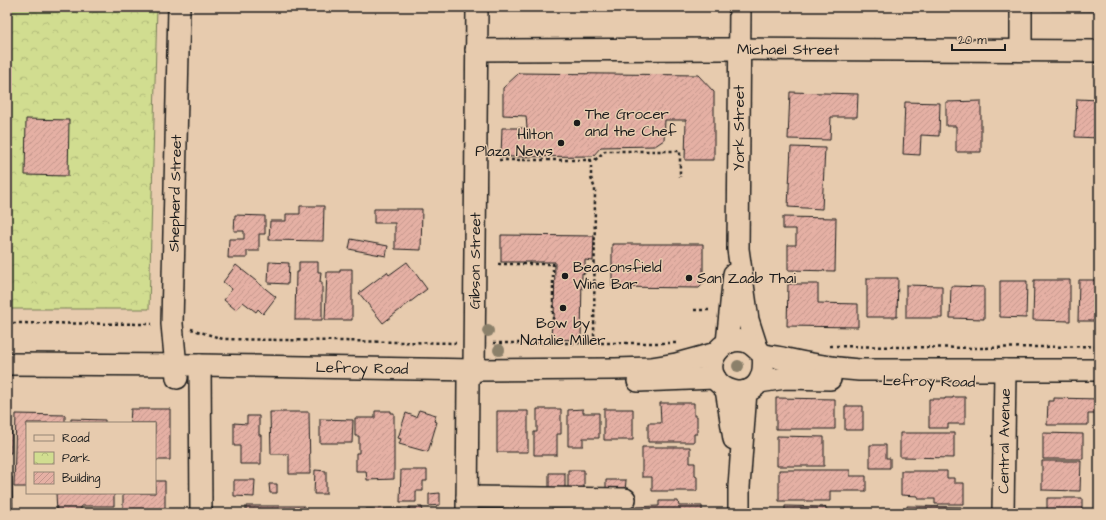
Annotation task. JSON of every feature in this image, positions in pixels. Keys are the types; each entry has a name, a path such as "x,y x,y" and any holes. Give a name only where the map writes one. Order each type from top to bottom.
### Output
{"street":[{"name":"Shepherd Street","path":"177,372 172,324 179,7"},
{"name":"Gibson Street","path":"467,505 471,375 477,7"},
{"name":"York Street","path":"721,348 738,249 740,7"},
{"path":"1021,7 1021,50"},
{"name":"Michael Street","path":"476,50 739,49 1099,51"},
{"name":"York Street","path":"738,249 748,320 760,351"},
{"name":"Lefroy Road","path":"7,377 200,372 386,382 471,375 651,368 676,364 721,348 734,341 742,341 750,343 760,351 829,368 1099,381"},
{"path":"721,348 713,365 737,385 739,513"},
{"path":"737,385 764,371 760,351"},
{"name":"Lefroy Road","path":"7,364 177,372"},
{"name":"Lefroy Road","path":"471,375 737,385 785,378 1005,376 1099,370"},
{"path":"200,372 201,513"},
{"name":"Central Avenue","path":"1003,513 1005,376"},
{"path":"467,505 625,499"}],"path":[{"path":"499,160 595,160 605,151 680,151 680,177"},
{"path":"591,160 591,178 595,189 594,343"},
{"path":"498,264 553,264 552,319"},
{"path":"694,310 715,310"},
{"path":"7,323 172,324 223,339 460,343"},
{"path":"491,343 680,343"},
{"path":"825,346 979,348 1099,346"}],"green space":[{"path":"7,7 157,7 149,309 7,309"}],"building":[{"path":"1051,7 1099,7 1099,11 1051,10"},
{"path":"519,73 698,75 714,92 714,160 685,160 686,120 665,120 664,140 655,146 601,147 593,156 501,157 502,128 527,128 526,116 503,115 503,88"},
{"path":"790,92 858,94 857,117 831,117 830,140 788,139"},
{"path":"1077,99 1099,100 1099,138 1075,137"},
{"path":"981,101 981,152 956,152 956,126 946,126 946,102"},
{"path":"905,102 940,103 939,136 921,135 920,155 903,154"},
{"path":"26,119 69,120 68,176 25,175"},
{"path":"791,147 825,148 822,209 788,207"},
{"path":"300,206 324,206 323,241 269,240 270,221 286,221 286,214 300,214"},
{"path":"374,209 422,209 421,250 395,249 395,223 374,223"},
{"path":"235,215 265,216 265,234 259,234 259,251 247,251 247,258 228,258 229,239 244,239 244,231 234,231"},
{"path":"783,217 836,218 835,271 788,270 788,245 796,245 796,229 783,229"},
{"path":"501,235 594,236 593,261 585,260 585,274 582,273 581,340 551,339 552,319 554,319 555,262 501,262"},
{"path":"351,239 388,246 386,256 349,249"},
{"path":"612,244 703,244 703,284 699,288 612,287"},
{"path":"269,262 289,263 288,284 268,283"},
{"path":"299,262 318,262 318,272 321,272 320,282 322,282 322,320 295,320 296,272 299,272"},
{"path":"407,262 427,289 383,323 359,293 387,272 389,275"},
{"path":"236,265 276,297 263,314 258,309 256,312 243,302 236,310 224,300 232,289 223,282"},
{"path":"340,269 352,269 352,320 325,320 327,272 340,272"},
{"path":"867,278 898,278 897,317 867,317"},
{"path":"1034,280 1070,280 1070,321 1033,320"},
{"path":"1079,280 1099,280 1099,321 1078,321"},
{"path":"1000,281 1027,281 1026,318 1000,317"},
{"path":"788,284 818,284 818,303 858,304 858,327 787,326"},
{"path":"906,285 942,286 942,318 906,318"},
{"path":"951,286 984,287 984,319 950,318"},
{"path":"965,397 965,424 948,424 948,428 929,428 929,399 945,399"},
{"path":"776,398 835,399 835,429 776,429"},
{"path":"1054,398 1099,399 1099,414 1088,414 1088,425 1047,425 1048,401 1054,401"},
{"path":"660,403 694,403 694,416 697,416 697,434 694,434 694,442 648,442 648,423 661,423"},
{"path":"845,406 863,406 863,430 845,430"},
{"path":"131,409 170,409 170,460 156,460 156,422 130,422"},
{"path":"537,409 561,409 561,434 557,434 557,455 534,455 534,432 537,432"},
{"path":"583,409 583,413 599,413 599,438 583,438 583,446 568,446 568,410"},
{"path":"604,409 633,409 633,440 604,440"},
{"path":"419,410 436,415 434,421 437,422 428,452 399,444 401,439 398,438 406,413 416,417"},
{"path":"7,411 12,411 11,453 7,453"},
{"path":"375,411 391,411 391,413 394,413 394,479 367,480 366,471 356,471 356,453 359,453 359,436 355,436 355,418 375,418"},
{"path":"497,411 528,411 528,452 497,452"},
{"path":"270,412 309,412 310,474 289,474 289,454 271,454"},
{"path":"16,414 65,415 65,422 26,422 26,487 14,487"},
{"path":"247,416 259,416 259,435 261,435 261,464 240,464 240,446 234,446 234,423 247,424"},
{"path":"71,419 105,420 105,422 71,422"},
{"path":"320,419 353,420 352,443 320,443"},
{"path":"900,433 954,433 954,458 900,457"},
{"path":"1043,433 1083,434 1083,459 1043,459"},
{"path":"777,436 824,437 824,466 777,466"},
{"path":"870,445 886,445 886,458 890,458 890,468 870,468"},
{"path":"642,447 690,447 690,463 695,463 697,491 652,491 652,477 642,477"},
{"path":"1042,461 1081,461 1080,491 1042,490"},
{"path":"315,470 326,471 326,494 314,494"},
{"path":"401,470 427,470 427,481 423,481 423,491 416,491 416,502 400,502"},
{"path":"568,470 584,470 584,488 568,488"},
{"path":"779,470 850,470 850,476 866,476 866,491 830,491 830,501 779,501"},
{"path":"901,471 947,471 947,478 954,478 954,483 964,483 964,504 935,504 935,499 918,499 918,496 901,495"},
{"path":"549,473 565,473 565,488 549,488"},
{"path":"12,477 13,513 7,513 7,478"},
{"path":"234,480 255,480 254,497 234,496"},
{"path":"606,480 626,480 625,492 606,492"},
{"path":"156,481 165,481 165,511 123,511 123,494 156,494"},
{"path":"269,484 277,484 277,493 270,493"},
{"path":"440,493 440,505 429,506 429,494"},
{"path":"56,494 114,494 114,506 81,506 81,513 57,513"},
{"path":"1047,498 1082,498 1082,513 1047,513"},
{"path":"659,501 678,501 679,506 702,506 702,513 636,513 636,507 659,506"},
{"path":"246,506 304,506 304,513 246,513"},
{"path":"785,506 826,507 826,513 785,513"},
{"path":"907,506 961,507 961,513 907,513"},
{"path":"409,507 422,507 423,513 409,513"},
{"path":"578,508 601,509 601,513 578,513"},
{"path":"366,509 402,509 402,513 365,513"},
{"path":"512,511 552,511 552,513 513,513"}],"place":[{"name":"The Grocer and the Chef","path":"577,123"},
{"name":"Hilton Plaza News","path":"561,143"},
{"name":"Beaconsfield Wine Bar","path":"565,276"},
{"name":"San Zaab Thai","path":"689,278"},
{"name":"Bow by Natalie Miller","path":"563,308"}]}
